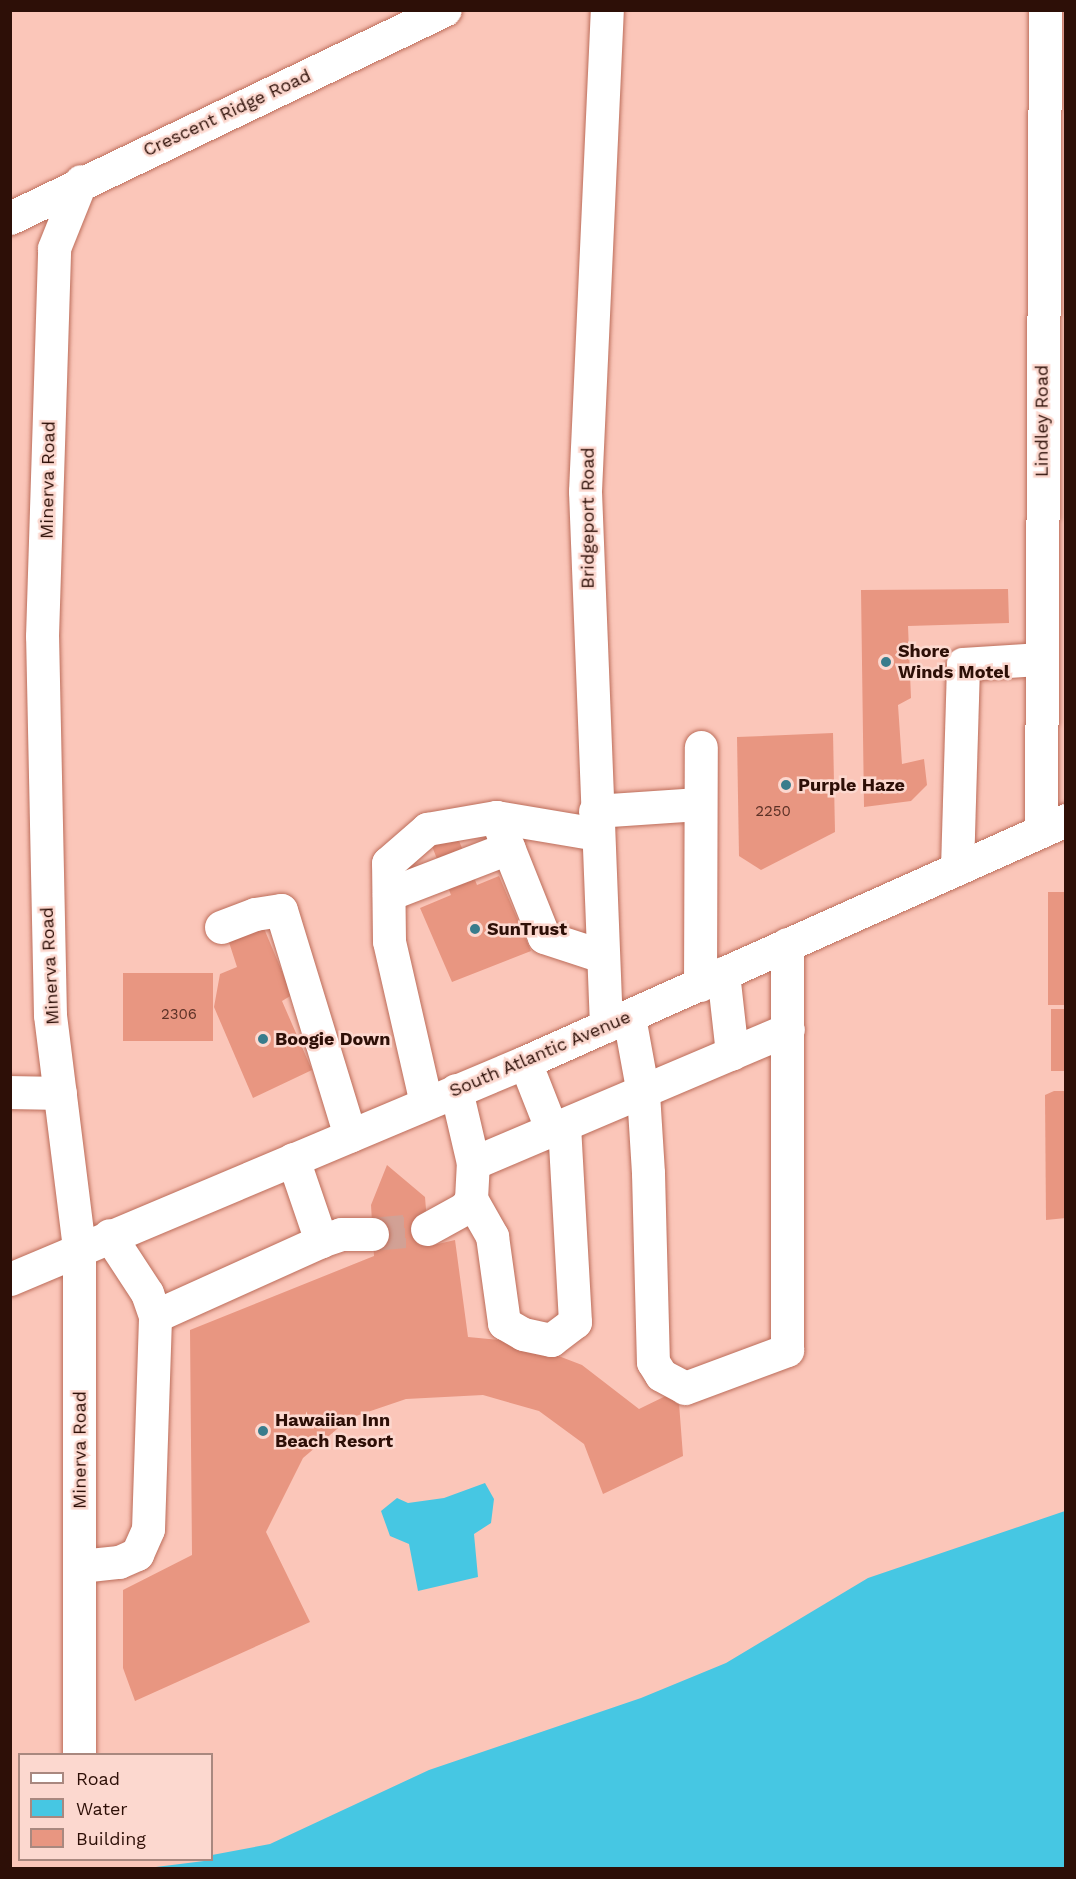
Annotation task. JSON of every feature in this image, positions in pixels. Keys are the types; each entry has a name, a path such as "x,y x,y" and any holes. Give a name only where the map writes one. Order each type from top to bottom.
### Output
{"street":[{"name":"Crescent Ridge Road","path":"10,218 81,182 445,10"},
{"name":"Bridgeport Road","path":"607,10 585,490 602,956 618,1022 643,1093 653,1362 661,1376 685,1388 787,1350 788,1029"},
{"name":"Lindley Road","path":"1045,10 1041,659 1053,826"},
{"name":"Minerva Road","path":"79,1753 79,1248 50,1015 42,636 54,248 81,182"},
{"path":"957,868 963,664 1041,659"},
{"path":"701,747 699,804 711,979 732,1053"},
{"path":"426,1103 389,941 388,863 427,829 496,816 596,823 699,804"},
{"path":"496,816 544,938 602,956"},
{"name":"South Atlantic Avenue","path":"10,1279 109,1235 618,1022 1053,826"},
{"path":"389,894 508,848"},
{"path":"221,927 255,914 281,910 350,1136"},
{"path":"473,1163 559,1130 788,1029 787,944"},
{"path":"471,1199 492,1236 504,1323 523,1334 551,1340 575,1322 559,1130 525,1062"},
{"path":"427,1229 465,1209 471,1199 473,1163 456,1090"},
{"path":"10,1092 60,1094"},
{"path":"293,1159 321,1241"},
{"path":"154,1316 321,1241 341,1234 372,1234"},
{"path":"80,1566 119,1562 137,1554 146,1537 154,1316 147,1293 109,1235"}],"water":[{"path":"485,1483 494,1499 491,1523 474,1534 478,1577 418,1591 409,1544 390,1536 381,1511 397,1498 408,1503 444,1498"},
{"path":"1065,1511 1065,1868 148,1868 213,1861 213,1855 270,1844 429,1770 641,1698 726,1663 868,1578"}],"building":[{"name":"Shore Winds Motel","path":"1008,589 1009,623 908,626 911,698 898,705 902,764 924,759 927,785 911,801 864,807 861,590"},
{"name":"Purple Haze","path":"833,733 835,832 761,870 739,856 737,737"},
{"name":"SunTrust","path":"455,831 477,885 499,876 531,951 452,982 420,908 451,895 430,841"},
{"path":"1048,892 1066,892 1066,1005 1048,1005"},
{"name":"Boogie Down","path":"260,919 292,995 282,1001 312,1070 253,1098 214,1007 220,974 237,967 226,933"},
{"path":"123,973 213,973 213,1041 123,1041"},
{"path":"1051,1009 1066,1009 1066,1071 1051,1071"},
{"path":"1054,1091 1066,1091 1066,1218 1046,1220 1045,1095"},
{"name":"Hawaiian Inn Beach Resort","path":"387,1165 425,1197 429,1246 455,1240 468,1337 522,1342 582,1365 639,1409 678,1390 683,1456 603,1494 584,1444 539,1411 483,1395 406,1399 350,1418 303,1458 266,1532 310,1622 135,1701 123,1668 123,1590 192,1555 190,1330 374,1256 371,1205"}],"tunnel":[{"path":"372,1234 427,1229"}],"place":[{"name":"Shore Winds Motel","path":"886,662"},
{"name":"Purple Haze","path":"786,785"},
{"name":"SunTrust","path":"475,929"},
{"name":"Boogie Down","path":"263,1039"},
{"name":"Hawaiian Inn Beach Resort","path":"263,1431"}]}
